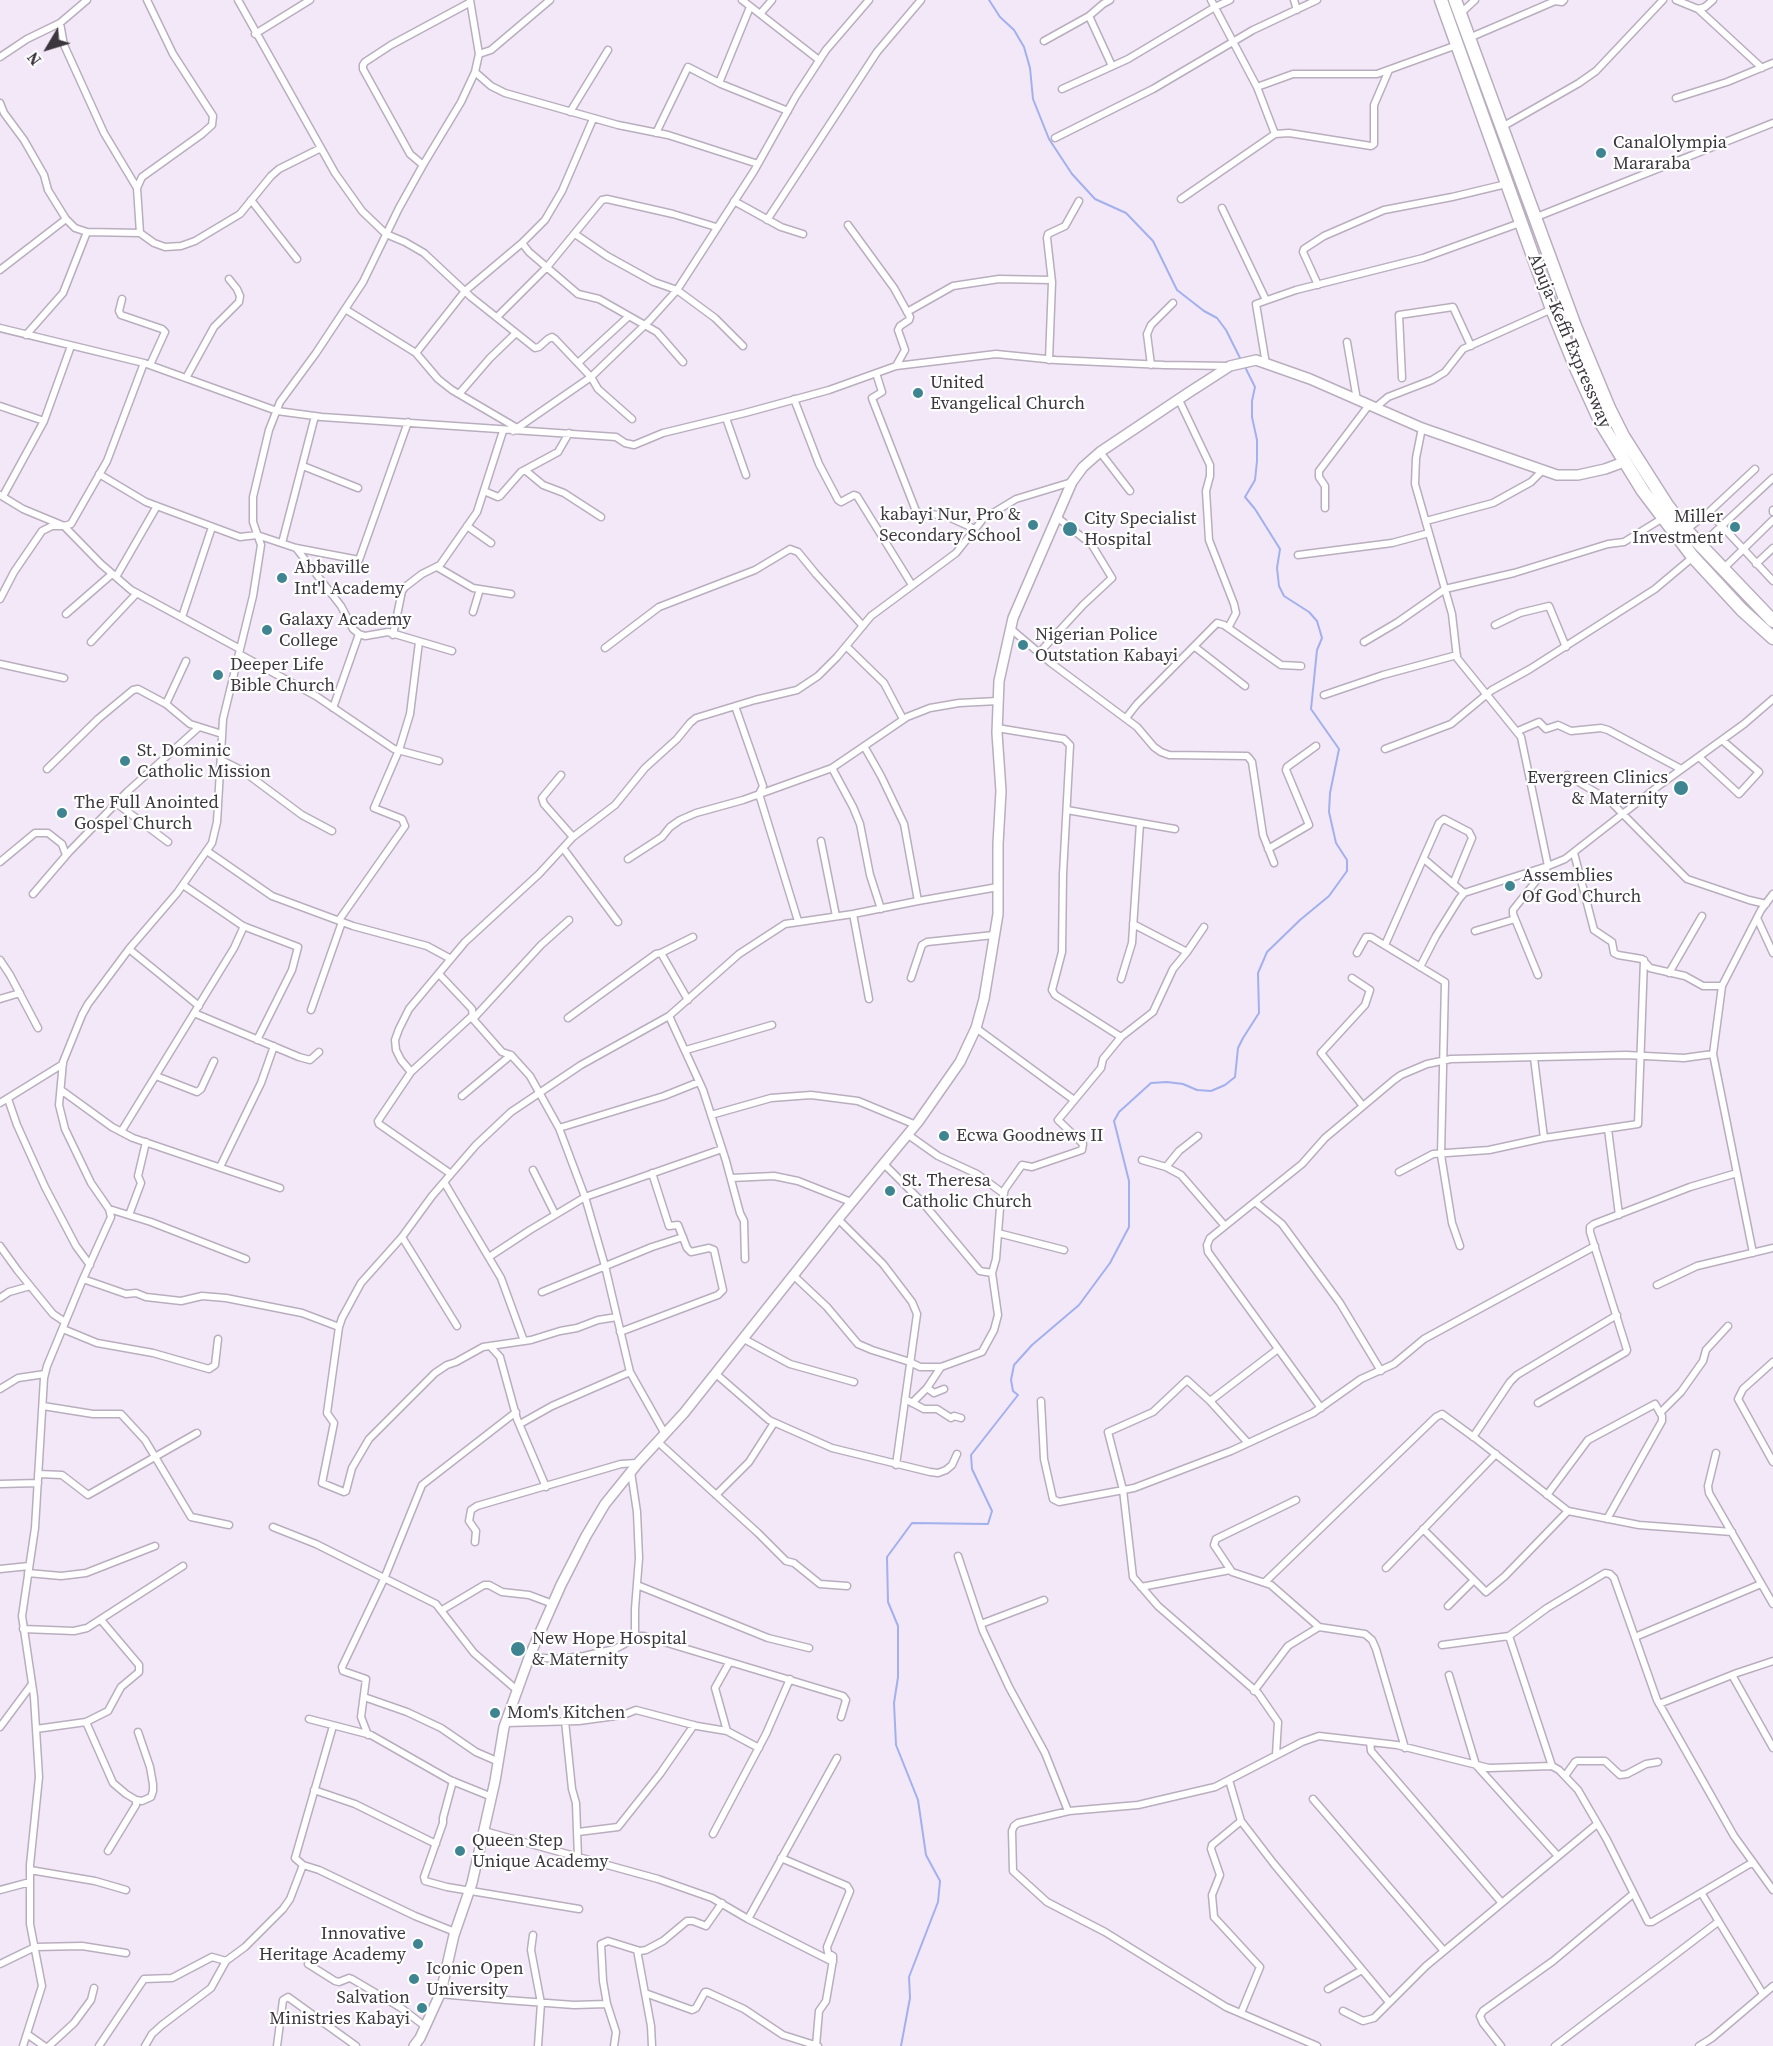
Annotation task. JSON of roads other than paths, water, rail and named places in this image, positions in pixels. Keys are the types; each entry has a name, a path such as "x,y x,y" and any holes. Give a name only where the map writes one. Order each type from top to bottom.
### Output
{"highway":[{"name":"Abuja-Keffi Expressway","path":"1441,0 1552,309 1591,403 1624,462 1693,557 1720,588 1773,638"},
{"name":"Abuja-Keffi Expressway","path":"1455,0 1534,218 1609,408 1654,487 1686,530 1773,621"},
{"path":"1701,567 1708,564 1712,558"},
{"path":"1720,588 1727,574"}],"street":[{"path":"0,57 27,39 60,23 87,0"},
{"path":"137,188 142,177 212,125 213,116 173,54 147,0"},
{"path":"238,0 335,173 362,211 386,234 423,253 465,291 535,348 552,337 591,377 598,389 632,419"},
{"path":"255,34 310,0"},
{"path":"479,54 491,50 550,0"},
{"path":"742,0 819,60"},
{"path":"760,14 772,0"},
{"path":"515,429 591,377 644,326 677,290 758,164 819,60 869,0"},
{"path":"767,219 871,61 921,0"},
{"path":"1044,41 1110,0"},
{"path":"1211,0 1257,87 1275,134"},
{"path":"1062,90 1112,66 1230,0"},
{"path":"1294,0 1298,10"},
{"path":"1055,138 1153,88 1233,41 1317,0"},
{"path":"1460,13 1475,0"},
{"path":"1469,38 1555,1 1564,0"},
{"path":"1502,128 1580,83 1596,71 1663,0"},
{"path":"1676,0 1698,9 1762,68"},
{"path":"1698,9 1706,7 1713,0"},
{"path":"23,2046 42,1986 30,1924 30,1870 39,1777 32,1684 22,1616 35,1528 45,1374 111,1217 109,1209 91,1183 65,1129 59,1105 63,1064 82,1015 129,949 183,885 212,843 217,822 224,719 253,596 261,545 253,522 253,497 269,430 280,402 363,282 423,165 461,102 475,72 479,54 469,2 391,45 363,65 410,154 423,165"},
{"path":"719,83 750,7"},
{"path":"1089,15 1112,66"},
{"path":"60,23 64,45 104,133 137,188 140,233"},
{"path":"1257,87 1293,74 1309,72 1372,74 1389,70 1458,44"},
{"path":"570,112 608,50"},
{"path":"1676,98 1773,63"},
{"path":"656,133 686,68 690,67 719,83 788,111"},
{"path":"1181,199 1275,134 1289,133 1371,146 1374,144 1374,105 1389,70"},
{"path":"475,72 490,86 505,93 593,119 668,135 758,164"},
{"path":"0,103 4,113 29,148 44,175 48,190 66,219 75,228 87,232 140,233 154,243 165,247 181,246 195,241 240,214 279,169 321,148"},
{"path":"416,353 465,291 522,243 545,220 562,190 593,119"},
{"path":"1534,218 1773,123"},
{"path":"1318,285 1303,252 1324,236 1384,210 1506,184"},
{"path":"497,317 547,267 602,200 607,199 673,214 716,227"},
{"path":"251,200 297,260"},
{"path":"734,201 781,227 802,234"},
{"path":"1049,360 1051,280 1047,238 1048,234 1065,226 1080,201"},
{"path":"1222,208 1266,300"},
{"path":"0,270 66,219"},
{"path":"1266,364 1256,304 1318,285 1423,258 1520,223"},
{"path":"848,225 888,279 907,312 909,320 898,330 905,350 896,366"},
{"path":"26,335 63,293 87,232"},
{"path":"575,234 607,256 645,277 677,290 716,318 743,346"},
{"path":"522,243 528,252 578,294 599,299 657,332 683,362"},
{"path":"186,378 214,327 239,302 240,296 237,289 229,279"},
{"path":"907,312 953,286 999,279 1051,280"},
{"path":"0,599 14,572 42,531 52,526 71,524 107,461 147,364 165,332 121,315 119,311 122,299"},
{"path":"1151,364 1147,334 1150,325 1173,303"},
{"path":"1402,378 1399,315 1453,307 1471,345"},
{"path":"345,309 416,353 438,379 515,429"},
{"path":"1325,508 1325,486 1319,477 1319,471 1372,406 1445,372 1463,349 1552,309"},
{"path":"578,363 628,317"},
{"path":"0,328 147,364 277,411 503,431 515,429 616,438 634,445 663,433 794,399 896,366 996,354 1049,360 1230,366 1256,360 1310,379 1422,428 1557,475 1578,475 1624,462"},
{"path":"459,394 490,358 516,333"},
{"path":"1347,342 1357,400"},
{"path":"71,346 44,421 2,495 23,509 64,526 114,575 137,593 182,617 333,708 394,749 439,761"},
{"path":"414,2046 426,2027 440,1994 484,1832 506,1722 530,1657 586,1536 605,1504 716,1374 851,1202 916,1125 960,1062 976,1028 984,999 998,914 1001,790 997,728 999,681 1013,618 1072,482 1083,467 1100,452 1230,366"},
{"path":"876,373 882,392 872,398 916,512 944,514 975,529"},
{"path":"794,399 819,464 838,500 841,502 854,495 857,496 912,585"},
{"path":"1179,400 1210,465 1206,491 1209,540 1236,613 1228,628"},
{"path":"0,406 44,421"},
{"path":"282,543 315,416"},
{"path":"726,418 746,475"},
{"path":"99,474 146,502 240,537 257,535 296,548 359,560 408,422"},
{"path":"1422,428 1416,458 1415,483 1452,614 1457,655 1460,662 1521,737 1548,866 1514,910 1515,919 1538,975"},
{"path":"393,635 402,591 422,574 438,567 477,512 503,431"},
{"path":"484,491 498,497 517,476 555,454 569,434"},
{"path":"1100,452 1130,491"},
{"path":"303,466 358,488"},
{"path":"1686,530 1755,469"},
{"path":"525,470 543,485 564,493 601,517"},
{"path":"1426,521 1492,503 1531,482 1543,470"},
{"path":"1700,545 1773,478"},
{"path":"411,1072 396,1050 395,1040 409,1009 465,942 539,874 573,837 615,805 645,768 696,718 797,690 818,676 871,616 956,553 983,519 1016,499 1072,482"},
{"path":"66,614 114,575 157,506"},
{"path":"1709,512 1772,579"},
{"path":"1039,653 1112,578 1092,546 1058,518"},
{"path":"1364,642 1398,622 1445,589 1514,573 1608,544 1624,542 1663,518"},
{"path":"1727,574 1743,550 1773,520"},
{"path":"467,526 491,543"},
{"path":"182,617 212,527"},
{"path":"1298,555 1392,543 1429,533"},
{"path":"296,548 341,606 353,629 359,634 365,636 384,632 452,651"},
{"path":"1756,564 1773,548"},
{"path":"605,648 659,607 755,570 790,549 798,552 863,626"},
{"path":"1385,749 1451,724 1487,694 1566,647 1655,589 1693,557"},
{"path":"438,567 463,583 480,589 511,594"},
{"path":"473,612 480,589"},
{"path":"91,642 137,593"},
{"path":"1495,625 1520,613 1549,606 1566,647"},
{"path":"1126,718 1137,704 1220,623 1281,665 1301,666"},
{"path":"1011,629 1137,727 1154,747 1169,755 1247,756 1252,762 1263,836 1274,863"},
{"path":"333,708 359,634"},
{"path":"311,1010 341,921 405,826 402,819 374,808 399,750 410,714 419,642"},
{"path":"846,646 884,683 903,719"},
{"path":"1195,647 1245,686"},
{"path":"1324,695 1383,675 1457,655"},
{"path":"166,704 186,661"},
{"path":"0,664 64,678"},
{"path":"47,769 98,719 133,690 138,689 166,704 190,724 222,734"},
{"path":"1420,967 1436,936 1464,893 1548,866 1574,853 1773,699"},
{"path":"628,859 662,837 680,820 832,768 903,719 925,710 959,703 998,701"},
{"path":"735,706 763,786 759,794 798,921"},
{"path":"1518,731 1539,722 1546,729 1558,725 1571,731 1601,728 1681,769"},
{"path":"33,894 66,855 116,803 199,727"},
{"path":"997,728 1064,739 1070,745 1062,952 1052,990 1121,1037"},
{"path":"1699,757 1739,794 1759,772 1722,740"},
{"path":"864,746 904,824 918,900"},
{"path":"1268,849 1309,825 1286,770 1316,746"},
{"path":"221,760 243,771 302,815 332,831"},
{"path":"832,768 860,824 870,875 881,909"},
{"path":"1567,774 1610,801 1687,879 1766,904"},
{"path":"561,775 542,798 544,804 573,837"},
{"path":"116,803 168,842"},
{"path":"1067,810 1175,829"},
{"path":"1385,945 1444,819 1469,832 1472,838 1453,884"},
{"path":"1121,979 1132,943 1140,823"},
{"path":"0,862 35,833 48,833 62,844 66,855"},
{"path":"821,842 836,916"},
{"path":"563,848 579,866 618,922"},
{"path":"207,851 265,893 341,921 427,946 451,960"},
{"path":"1574,853 1594,930 1612,942 1614,953 1644,960"},
{"path":"1424,859 1464,893"},
{"path":"183,885 244,926 297,946 299,949 292,970 257,1040"},
{"path":"617,1317 598,1320 577,1328 560,1330 524,1341 478,1349 435,1373 369,1438 352,1468 347,1489 344,1492 325,1486 321,1481 334,1423 327,1413 339,1327 361,1283 402,1237 476,1145 511,1112 581,1065 669,1016 746,949 785,924 998,887"},
{"path":"1753,1253 1713,1054 1722,986 1757,918 1773,894"},
{"path":"852,914 869,999"},
{"path":"1669,973 1702,916"},
{"path":"1757,918 1773,953"},
{"path":"1475,931 1515,919"},
{"path":"451,1174 378,1123 411,1072 472,1017 541,945 569,920"},
{"path":"1133,924 1187,952"},
{"path":"121,1132 234,948 244,926"},
{"path":"793,1275 827,1307 858,1344 910,1362 916,1367 941,1367 982,1352 989,1341 998,1315 992,1273 996,1258 1000,1208 1004,1194 1022,1165 1032,1167 1082,1150 1083,1144 1058,1120 1101,1068 1103,1059 1121,1037 1154,1012 1173,969 1204,927"},
{"path":"911,978 922,945 927,942 994,935"},
{"path":"1357,953 1369,936 1445,982 1441,1155 1452,1223 1460,1246"},
{"path":"568,1018 656,954 693,937"},
{"path":"129,949 199,1006"},
{"path":"662,953 688,1000"},
{"path":"0,960 38,1028"},
{"path":"1644,960 1650,968 1685,976 1703,986 1722,986"},
{"path":"1399,1172 1433,1155 1489,1150 1544,1138 1635,1125 1639,1121 1644,960"},
{"path":"439,974 471,1010 472,1017 502,1052 511,1055 530,1076 537,1093 559,1128 585,1197 605,1266 630,1372 665,1434"},
{"path":"1352,978 1370,990 1365,1005 1321,1053 1363,1106"},
{"path":"0,999 20,993"},
{"path":"194,1014 310,1060 319,1052"},
{"path":"669,1016 699,1082 722,1149 746,1230 746,1259"},
{"path":"686,1050 772,1025"},
{"path":"976,1028 1074,1100"},
{"path":"220,1167 261,1083 274,1046"},
{"path":"1321,1408 1208,1252 1207,1245 1210,1238 1302,1164 1325,1138 1401,1075 1427,1064 1451,1059 1641,1056 1684,1058 1713,1054"},
{"path":"462,1096 511,1055"},
{"path":"1534,1058 1544,1138"},
{"path":"156,1076 197,1092 201,1089 214,1061"},
{"path":"0,1104 63,1064"},
{"path":"559,1128 664,1096 699,1082"},
{"path":"61,1090 121,1132 280,1188"},
{"path":"711,1115 771,1098 811,1095 858,1101 916,1125"},
{"path":"8,1099 45,1187 76,1246 90,1265"},
{"path":"1608,1130 1619,1215"},
{"path":"908,1134 938,1156 977,1174 1004,1194"},
{"path":"1167,1167 1179,1150 1198,1136"},
{"path":"129,1215 141,1183 138,1176 146,1142"},
{"path":"489,1257 585,1197 722,1149"},
{"path":"1142,1160 1167,1167 1181,1175 1225,1226"},
{"path":"884,1163 924,1204 980,1271 992,1273"},
{"path":"533,1170 555,1214"},
{"path":"620,1332 721,1294 723,1290 716,1253 709,1248 691,1252 678,1225 669,1226 652,1173"},
{"path":"1538,1403 1626,1352 1626,1344 1590,1227 1690,1187 1737,1173"},
{"path":"731,1178 774,1176 798,1181 851,1202"},
{"path":"444,1182 501,1278 524,1341"},
{"path":"1255,1202 1282,1224 1340,1304 1381,1371"},
{"path":"109,1209 246,1259"},
{"path":"838,1219 883,1264 912,1302 917,1314 896,1465"},
{"path":"998,1233 1064,1250"},
{"path":"402,1237 457,1326"},
{"path":"542,1292 652,1247 683,1237"},
{"path":"0,1246 64,1326 97,1343 153,1353 209,1369 215,1365 218,1339"},
{"path":"1041,1401 1044,1459 1053,1499 1059,1502 1145,1484 1248,1443 1321,1408 1361,1379 1394,1364 1424,1339 1595,1246"},
{"path":"1658,1286 1697,1266 1773,1248"},
{"path":"83,1279 126,1294 136,1293 146,1297 181,1301 202,1296 226,1298 302,1312 339,1327"},
{"path":"0,1298 9,1292 30,1286"},
{"path":"1473,1437 1517,1375 1617,1315"},
{"path":"1660,1413 1682,1392 1703,1361 1706,1350 1728,1326"},
{"path":"744,1339 790,1364 854,1382"},
{"path":"490,1346 500,1357 520,1424 546,1487"},
{"path":"1210,1401 1278,1349"},
{"path":"1773,1362 1743,1389 1738,1399 1773,1462"},
{"path":"912,1403 927,1388 941,1367"},
{"path":"520,1424 552,1406 630,1372"},
{"path":"0,1389 18,1378 45,1374"},
{"path":"716,1374 774,1423 832,1448 896,1465 938,1473 952,1466 957,1454"},
{"path":"1248,1443 1210,1401 1187,1380 1153,1412 1109,1430 1123,1490 1133,1577 1158,1606 1254,1691 1276,1717 1278,1722 1276,1755"},
{"path":"927,1388 934,1393 944,1389"},
{"path":"905,1399 924,1409 936,1409 951,1418 954,1416 960,1418"},
{"path":"1547,1495 1588,1440 1653,1404 1660,1413 1662,1421 1607,1519"},
{"path":"43,1406 93,1414 120,1413 143,1438 191,1517 229,1525"},
{"path":"368,1735 362,1719 366,1679 343,1671 342,1668 384,1579 422,1485 516,1412"},
{"path":"1265,1582 1436,1417 1442,1414 1568,1511 1639,1525 1732,1532"},
{"path":"716,1495 749,1462 774,1423"},
{"path":"38,1474 62,1475 88,1495 197,1433"},
{"path":"658,1442 758,1533 786,1562 794,1563 820,1584 847,1586"},
{"path":"1716,1453 1707,1490 1773,1604"},
{"path":"1386,1568 1496,1454"},
{"path":"475,1542 476,1531 469,1521 471,1510 491,1501 621,1464 638,1463"},
{"path":"631,1472 638,1512 639,1558 635,1638"},
{"path":"0,1484 38,1483"},
{"path":"1296,1500 1215,1539 1214,1545 1230,1570 1236,1575 1271,1585 1319,1627 1365,1634 1372,1640 1406,1748"},
{"path":"1423,1529 1483,1591 1489,1590 1505,1575 1568,1511"},
{"path":"273,1527 315,1544 436,1604 474,1653 518,1691"},
{"path":"0,1569 28,1570 61,1576 86,1573 155,1546"},
{"path":"958,1556 981,1624 1009,1687 1046,1753 1068,1811"},
{"path":"24,1629 74,1632 87,1628 183,1566"},
{"path":"1141,1587 1230,1570"},
{"path":"1442,1645 1509,1636 1547,1608 1605,1573 1610,1574 1614,1578 1659,1704 1734,1836 1773,1890"},
{"path":"1448,1606 1473,1581"},
{"path":"1635,1637 1761,1584"},
{"path":"442,1610 484,1585 502,1592 529,1595 553,1604"},
{"path":"637,1585 768,1638 809,1648"},
{"path":"981,1624 1044,1600"},
{"path":"36,1729 86,1722 108,1711 121,1687 141,1669 101,1620"},
{"path":"1254,1691 1288,1646 1319,1627"},
{"path":"530,1657 558,1659 584,1656 615,1649 635,1638 644,1636 845,1697 841,1717"},
{"path":"1509,1636 1552,1766 1575,1786 1598,1824 1648,1922 1652,1922 1702,1894 1753,1862"},
{"path":"1659,1704 1773,1661"},
{"path":"727,1731 716,1688 729,1663"},
{"path":"1449,1675 1476,1765 1557,1856"},
{"path":"1732,1675 1773,1748"},
{"path":"713,1834 759,1748 790,1679"},
{"path":"0,1727 32,1684"},
{"path":"364,1696 441,1728 476,1752 499,1762"},
{"path":"506,1722 565,1721 623,1715 636,1710 727,1731 759,1748"},
{"path":"309,1719 368,1735 394,1747 453,1781 492,1797"},
{"path":"352,1731 362,1719"},
{"path":"565,1721 572,1789 576,1803 578,1858"},
{"path":"86,1722 113,1783 136,1800 148,1800 153,1791 150,1767 138,1732"},
{"path":"578,1832 618,1827 660,1774 694,1725"},
{"path":"333,1726 295,1858 303,1865 319,1870 415,1916 455,1932"},
{"path":"1317,2046 1226,2007 1105,1932 1047,1902 1016,1875 1013,1865 1012,1831 1014,1826 1018,1823 1068,1811 1138,1805 1215,1787 1302,1742 1319,1736 1406,1748 1489,1768 1552,1766"},
{"path":"1370,1742 1371,1752 1502,1903"},
{"path":"748,1919 837,1758"},
{"path":"1565,1776 1578,1761 1605,1761 1620,1775 1627,1774 1646,1764 1658,1762"},
{"path":"1229,1780 1242,1821 1274,1864 1389,2002"},
{"path":"453,1781 436,1844 424,1877 425,1881 447,1887 579,1910"},
{"path":"314,1790 355,1804 436,1844"},
{"path":"1313,1799 1444,1951"},
{"path":"108,1851 136,1805 136,1800"},
{"path":"1241,2013 1260,1967 1214,1917 1212,1895 1220,1875 1210,1849 1242,1821"},
{"path":"1343,2011 1363,2021 1369,2021 1444,1951 1598,1824"},
{"path":"484,1832 658,1879 712,1898 833,1962"},
{"path":"645,1993 692,2010 707,1992 744,2009 783,2035 816,2045 819,2011 826,2001 833,1962 833,1956 828,1953 827,1947 850,1891 849,1888 781,1858"},
{"path":"145,2046 152,2034 162,2025 211,1988 226,1960 245,1947 283,1909 290,1899 303,1865"},
{"path":"30,1870 95,1881 126,1890"},
{"path":"0,1890 30,1882"},
{"path":"1501,2046 1483,2023 1480,2016 1482,2011 1553,1961 1633,1894"},
{"path":"1702,1894 1763,1994"},
{"path":"614,2046 616,2031 607,2004 603,1981 601,1944 608,1941 637,1950 646,1950 663,1941 687,1921 706,1926 722,1904"},
{"path":"1555,2046 1718,1922"},
{"path":"533,1935 531,1950 541,2003 538,2046"},
{"path":"0,1964 35,1947 82,1946 126,1953"},
{"path":"637,1950 652,2046"},
{"path":"99,2046 144,1979 172,1978 212,1957 226,1960"},
{"path":"308,1964 335,1981 352,1979 401,2008 426,2027"},
{"path":"1328,1989 1362,1970"},
{"path":"1699,2046 1712,2038 1773,1986"},
{"path":"49,2046 74,2023 91,2000 94,1988"},
{"path":"440,1994 541,2003 607,2004"},
{"path":"277,2046 283,2000 288,1997 356,2046"},
{"path":"27,2034 44,2046"}],"waterway":[{"path":"989,0 1000,17 1014,30 1024,47 1030,68 1033,99 1049,139 1072,174 1095,199 1126,213 1153,241 1177,290 1217,318 1226,330 1242,362"},
{"path":"901,2046 910,1998 909,1977 938,1902 940,1881 926,1855 918,1800 896,1745 894,1703 898,1677 898,1626 888,1602 887,1557 912,1523 988,1524 992,1511 972,1469 971,1455 1018,1395 1013,1391 1011,1380 1014,1365 1032,1345 1079,1305 1110,1263 1129,1227 1129,1181 1114,1121 1119,1112 1151,1083 1183,1084 1197,1090 1211,1091 1225,1085 1235,1077 1238,1048 1259,1013 1258,973 1267,952 1329,896 1347,871 1347,860 1336,843 1329,812 1330,793 1339,749 1311,709 1317,650 1322,638 1317,621 1309,612 1284,596 1279,586 1277,568 1280,549 1245,497 1255,480 1257,461 1257,440 1252,417 1255,387 1245,367"}],"place":[{"name":"CanalOlympia Mararaba","path":"1601,153"},
{"name":"United Evangelical Church","path":"918,393"},
{"name":"kabayi Nur, Pro & Secondary School","path":"1033,525"},
{"name":"Miller Investment","path":"1735,527"},
{"name":"City Specialist Hospital","path":"1070,529"},
{"name":"Abbaville Int'l Academy","path":"282,578"},
{"name":"Galaxy Academy College","path":"267,630"},
{"name":"Nigerian Police Outstation Kabayi","path":"1023,645"},
{"name":"Deeper Life Bible Church","path":"218,675"},
{"name":"St. Dominic Catholic Mission","path":"125,761"},
{"name":"Evergreen Clinics & Maternity","path":"1681,788"},
{"name":"The Full Anointed Gospel Church","path":"62,813"},
{"name":"Assemblies Of God Church","path":"1510,886"},
{"name":"Ecwa Goodnews II","path":"944,1136"},
{"name":"St. Theresa Catholic Church","path":"890,1191"},
{"name":"New Hope Hospital & Maternity","path":"518,1649"},
{"name":"Mom's Kitchen","path":"495,1713"},
{"name":"Queen Step Unique Academy","path":"460,1851"},
{"name":"Innovative Heritage Academy","path":"418,1944"},
{"name":"Iconic Open University","path":"414,1979"},
{"name":"Salvation Ministries Kabayi","path":"422,2008"}]}
